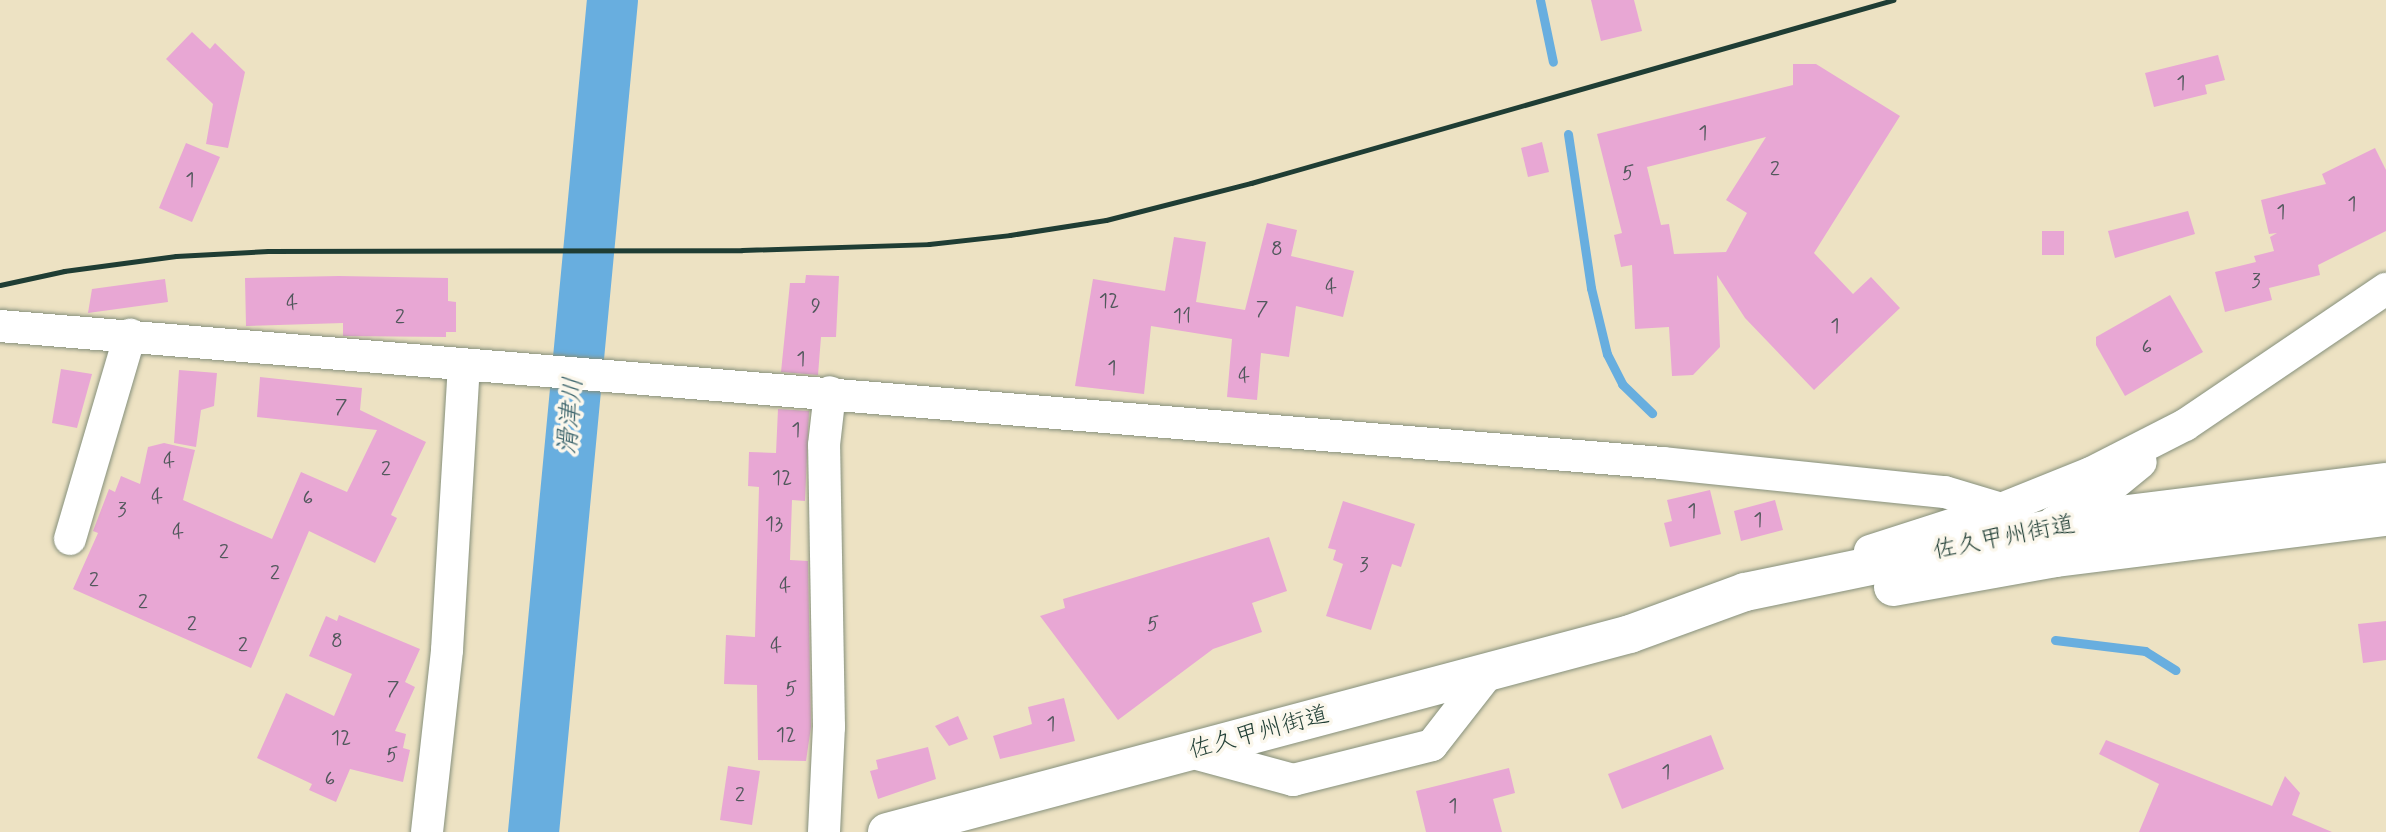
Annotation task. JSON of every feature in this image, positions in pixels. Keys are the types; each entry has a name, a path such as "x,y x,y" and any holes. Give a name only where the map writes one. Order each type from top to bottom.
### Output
{"main road":[{"name":"佐久甲州街道","path":"887,832 1630,634 1745,592 2043,528 2386,482"},
{"name":"佐久甲州街道","path":"1630,634 1754,616 2054,558 2386,517"}],"street":[{"path":"1954,576 2102,494 2185,425 2386,289"},
{"path":"0,326 473,366 830,392 1813,477 1945,492 2001,509"},
{"path":"70,539 130,335"},
{"path":"427,832 473,366"},
{"path":"824,832 829,727 824,445 830,392"},
{"path":"1745,592 2001,509 2091,473 2185,425"},
{"path":"1190,752 1293,780 1432,745 1489,672"}],"building":[{"path":"1591,0 1634,0 1642,31 1601,41"},
{"path":"192,32 210,49 215,43 245,72 228,148 206,144 213,104 166,59"},
{"path":"2218,55 2225,80 2205,85 2207,94 2154,107 2145,73"},
{"path":"1793,64 1816,64 1900,116 1814,253 1853,294 1871,277 1900,308 1814,390 1745,318 1717,275 1720,347 1693,375 1672,376 1669,327 1635,329 1632,265 1621,267 1614,235 1622,233 1597,134 1793,85","holes":["1766,137 1726,200 1747,213 1726,252 1674,254 1669,224 1661,225 1647,167"]},
{"path":"1542,142 1549,172 1528,177 1521,148"},
{"path":"186,143 220,157 192,222 159,208"},
{"path":"2375,148 2386,170 2386,231 2318,265 2320,275 2269,288 2272,300 2225,312 2215,272 2256,262 2254,256 2274,251 2270,237 2277,233 2269,234 2261,200 2326,184 2322,174"},
{"path":"2188,211 2195,234 2115,258 2108,231"},
{"path":"1267,223 1297,230 1291,256 1354,271 1343,317 1296,306 1289,357 1261,353 1257,400 1227,397 1232,339 1151,326 1144,394 1075,386 1093,279 1165,291 1174,237 1206,242 1196,302 1245,310"},
{"path":"2042,231 2064,231 2064,255 2042,255"},
{"path":"806,275 839,276 836,337 821,337 818,375 781,372 790,283 805,283"},
{"path":"245,278 448,278 448,301 456,302 456,332 446,332 446,337 343,336 343,323 246,326"},
{"path":"165,279 168,302 88,313 92,289"},
{"path":"2170,295 2203,352 2125,396 2096,345 2096,337"},
{"path":"61,369 92,374 77,428 52,423"},
{"path":"179,370 217,373 214,406 201,410 196,447 174,443"},
{"path":"260,377 362,388 360,410 426,442 391,515 397,518 375,563 309,531 251,668 73,589 98,533 93,531 109,489 115,492 121,476 140,484 148,447 164,443 195,450 183,500 272,539 301,472 347,492 377,430 257,417"},
{"path":"778,409 809,411 805,501 792,500 790,560 808,561 811,727 806,761 758,760 757,685 724,684 726,635 755,637 759,487 748,486 749,452 776,453"},
{"path":"1710,490 1721,534 1670,547 1664,523 1672,521 1667,500"},
{"path":"1775,500 1783,530 1741,541 1734,511"},
{"path":"1343,501 1415,524 1401,567 1392,564 1371,630 1326,616 1343,564 1333,560 1336,550 1328,548"},
{"path":"1269,537 1287,591 1252,603 1262,632 1213,649 1118,720 1040,616 1065,608 1063,599"},
{"path":"339,615 420,649 405,682 415,687 395,731 406,734 403,748 410,750 403,782 350,769 336,802 309,790 312,784 257,758 286,693 334,716 352,674 309,656 326,616 337,621"},
{"path":"2386,621 2386,660 2363,663 2358,624"},
{"path":"1064,698 1075,741 1000,759 993,736 1032,724 1028,707"},
{"path":"958,716 968,739 949,746 935,726"},
{"path":"1711,735 1724,769 1622,809 1608,774"},
{"path":"2106,740 2272,806 2285,776 2300,793 2292,815 2332,832 2139,832 2159,784 2099,754"},
{"path":"928,747 936,779 878,799 870,771 878,769 876,760"},
{"path":"728,766 760,771 752,825 720,820"},
{"path":"1509,768 1515,793 1493,799 1502,832 1426,832 1416,791"}],"waterway":[{"name":"滑津川","path":"533,832 612,0"},
{"path":"1540,0 1553,62"},
{"path":"1568,134 1591,288 1607,354 1622,384 1652,413"},
{"path":"2055,640 2145,651 2175,670"}],"railway":[{"path":"0,285 64,271 176,256 268,251 742,250 929,244 1010,235 1106,220 1251,183 1893,0"}]}
